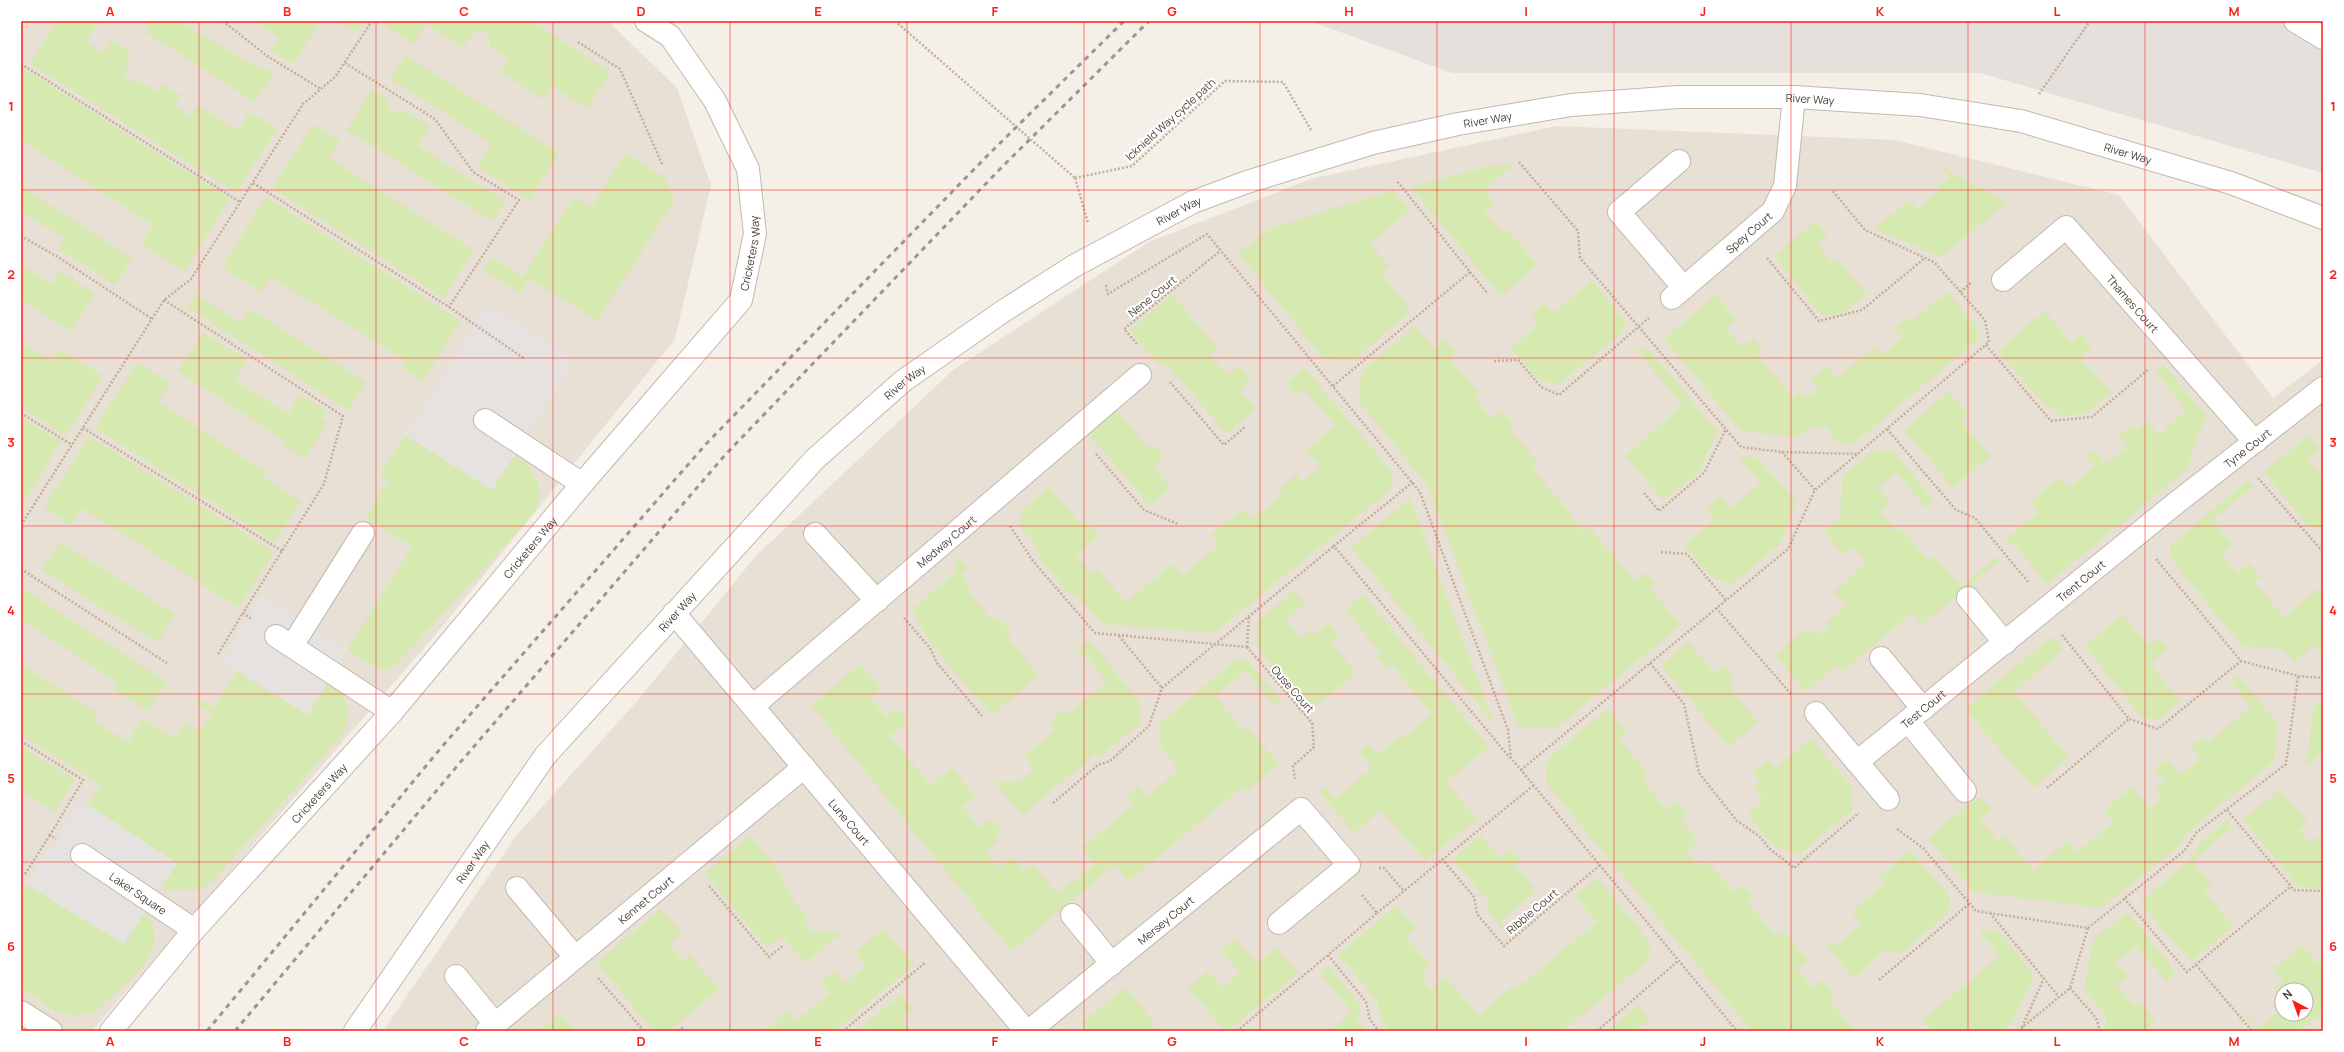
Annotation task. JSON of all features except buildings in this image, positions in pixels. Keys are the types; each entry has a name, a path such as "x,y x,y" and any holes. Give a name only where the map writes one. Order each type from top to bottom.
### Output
{"street":[{"name":"Cricketers Way","path":"111,1031 194,930 392,712 582,484 740,300 755,234 748,169 715,100 670,36 646,21"},
{"path":"2295,21 2323,38"},
{"name":"River Way","path":"356,1031 544,756 815,459 903,381 1074,266 1192,202 1247,182 1327,159 1373,143 1458,124 1571,105 1678,97 1794,97 1920,104 2021,121 2231,183 2323,218"},
{"name":"Spey Court","path":"1678,293 1773,211 1785,186 1794,97"},
{"path":"1678,293 1619,212 1679,160"},
{"name":"Thames Court","path":"2003,280 2066,227 2173,350 2247,448"},
{"name":"Medway Court","path":"753,706 1140,375"},
{"name":"Tyne Court","path":"2171,507 2323,388"},
{"path":"485,420 582,484"},
{"name":"Trent Court","path":"1998,649 2171,507"},
{"path":"363,533 284,641 392,712"},
{"path":"815,534 881,598"},
{"path":"1968,598 1998,649"},
{"name":"Lune Court","path":"674,613 1026,1031"},
{"name":"Test Court","path":"1857,762 1998,649"},
{"path":"1881,658 1916,715 1966,791"},
{"path":"1816,713 1886,796"},
{"name":"Kennet Court","path":"491,1028 804,767"},
{"path":"1279,923 1341,870 1349,865 1301,809"},
{"name":"Mersey Court","path":"1029,1031 1301,809"},
{"name":"Laker Square","path":"82,855 194,930"},
{"path":"517,888 577,956"},
{"path":"1072,915 1112,964"},
{"path":"456,976 491,1028"},
{"path":"21,1012 51,1031"}],"path":[{"path":"223,21 268,56 321,89"},
{"path":"21,525 164,300 191,279 303,104 335,77 372,21"},
{"path":"895,21 1075,178 1090,228"},
{"path":"2021,121 2090,21"},
{"path":"578,42 620,70 663,166"},
{"path":"344,63 435,119 473,172 519,200 449,307"},
{"path":"21,64 240,202"},
{"name":"Icknield Way cycle path","path":"1075,178 1132,166 1225,81 1284,82 1327,159"},
{"path":"1519,162 1578,231 1580,258 1741,447 1782,452 1857,454"},
{"path":"1397,181 1488,294"},
{"path":"253,183 449,307 525,359"},
{"path":"1521,770 1788,549 1815,490 1989,342 1985,320 1934,262 1865,230 1832,190"},
{"name":"Nene Court","path":"1104,281 1108,294 1207,234 1220,251 1124,329 1139,346"},
{"path":"21,236 58,257 152,320"},
{"path":"1220,251 1420,492 1508,730 1511,758"},
{"path":"1765,256 1819,321 1862,310 1925,258"},
{"path":"1333,386 1470,272"},
{"path":"1494,361 1518,360 1541,387 1559,395 1678,293"},
{"path":"164,300 343,416 324,484 218,654"},
{"path":"1986,345 2051,421 2092,417 2173,350"},
{"path":"1140,375 1164,376 1224,445 1246,426"},
{"path":"21,412 72,444"},
{"path":"83,428 282,551"},
{"path":"1644,493 1659,511 1704,474 1726,429"},
{"path":"1887,429 1956,510 1975,518 2129,719 2158,729 2241,661"},
{"path":"1076,431 1144,510 1178,524"},
{"path":"2247,448 2323,552"},
{"path":"1782,452 1815,490"},
{"path":"1053,803 1098,765 1110,761 1149,726 1162,688 1413,482"},
{"path":"991,503 1014,532 1034,561 1095,633 1247,647 1249,616"},
{"path":"2136,536 2241,661 2298,676 2323,678"},
{"path":"1334,546 1737,1031"},
{"path":"1661,552 1687,554 1726,600"},
{"path":"21,569 167,663"},
{"path":"881,598 930,648 937,663 982,716"},
{"path":"1716,608 1800,704 1816,713"},
{"path":"243,613 284,641"},
{"path":"1119,635 1162,688"},
{"name":"Ouse Court","path":"1247,647 1312,723 1314,748 1293,766 1301,809"},
{"path":"1650,663 1684,704 1699,773 1737,821 1758,836 1770,849 1794,868 1886,796 1891,822 1899,831 1923,848 1976,911 2088,928"},
{"path":"2018,1031 2070,988 2088,928 2184,851 2197,832 2286,764 2298,676"},
{"path":"2047,788 2129,719"},
{"path":"21,741 84,780 25,874"},
{"path":"1237,1031 1442,859 1534,785"},
{"path":"2227,810 2294,890 2323,891"},
{"path":"50,835 82,855"},
{"name":"Ribble Court","path":"1442,859 1474,897 1477,914 1504,946 1600,865"},
{"path":"689,863 768,957 784,944"},
{"path":"1341,870 1377,913"},
{"path":"2124,898 2187,972 2291,886"},
{"path":"1879,980 1969,904"},
{"path":"1990,913 2059,997"},
{"path":"844,1031 950,941"},
{"path":"1328,955 1366,1002 1370,1020 1379,1031"},
{"path":"577,956 644,1031"},
{"path":"1597,1031 1678,961"},
{"path":"2196,965 2252,1031"},
{"path":"2022,1028 2044,978"},
{"path":"2070,988 2096,1018 2100,1031"},
{"path":"678,1031 684,1026"}],"shaded area":[{"path":"21,21 605,21 610,23 677,88 711,185 675,339 437,633 92,1031 21,1031"},
{"path":"1310,21 2323,21 2323,173 1980,73 1452,73"},
{"path":"1556,126 1895,140 2119,195 2273,398 2323,360 2323,1031 383,1031 516,836 638,700 756,556 953,370 1149,242 1311,179"},
{"path":"488,304 575,360 492,490 405,435"},
{"path":"263,594 347,650 308,715 221,661"},
{"path":"80,800 177,863 124,944 27,885"}],"green space":[{"path":"57,21 99,21 86,42 103,53 111,40 131,53 127,61 130,63 123,75 135,83 137,80 157,92 163,84 181,95 174,106 190,116 197,105 237,131 249,112 277,129 236,193 30,64"},
{"path":"143,21 180,21 259,69 261,66 274,74 255,102 145,32 149,25"},
{"path":"253,21 320,22 293,64 271,51 279,37"},
{"path":"344,21 363,21 356,32 342,23"},
{"path":"387,21 532,21 611,72 587,109 553,87 544,100 501,72 509,59 490,47 490,37 486,33 482,31 474,34 463,48 426,24 413,44 385,25"},
{"path":"405,55 559,153 529,200 477,166 491,143 391,79"},
{"path":"21,67 230,199 184,272 141,244 153,225 21,140"},
{"path":"372,89 386,97 390,109 395,112 408,112 430,126 418,146 505,201 492,221 347,130"},
{"path":"313,124 340,141 329,158 474,250 444,298 272,188"},
{"path":"626,153 664,177 675,200 597,321 530,279 520,293 484,270 492,258 523,277 574,197 591,208"},
{"path":"1494,165 1513,165 1484,190 1495,203 1484,212 1503,233 1507,229 1538,265 1501,296 1411,187"},
{"path":"1942,168 2007,202 1941,257 1874,229 1910,200 1918,209 1939,191 1937,187 1949,177"},
{"path":"21,186 132,258 115,285 59,249 64,238 21,212"},
{"path":"1393,190 1410,210 1370,243 1389,266 1381,273 1411,311 1352,361 1323,358 1238,253 1272,228"},
{"path":"266,197 461,321 423,381 402,368 406,361 271,277 261,292 222,267"},
{"path":"1816,221 1828,235 1818,244 1833,263 1837,259 1867,294 1845,312 1822,316 1774,256"},
{"path":"21,265 51,284 59,271 95,293 71,331 21,300"},
{"path":"1592,280 1626,322 1623,332 1558,385 1538,380 1511,348 1539,324 1531,314 1545,303 1553,313"},
{"path":"1947,292 1977,326 1977,341 1854,443 1837,442 1827,428 1811,426 1798,437 1741,431 1664,339 1716,295 1736,319 1726,329 1742,347 1754,338 1763,349 1757,354 1792,397 1799,391 1805,399 1819,388 1811,379 1827,366 1837,378 1875,347 1882,355 1902,338 1894,328 1906,318 1910,322"},
{"path":"195,294 241,323 249,309 366,382 348,410 187,307"},
{"path":"1172,294 1217,348 1210,355 1227,375 1239,366 1251,380 1240,389 1256,409 1226,434 1169,366 1158,364 1130,330"},
{"path":"2045,311 2071,342 2082,334 2092,347 2080,357 2110,392 2087,413 2061,416 2035,395 1998,351"},
{"path":"1415,326 1433,348 1445,339 1456,352 1449,357 1480,394 1475,399 1492,419 1502,411 1514,424 1509,428 1538,462 1532,468 1572,515 1570,517 1583,532 1589,527 1635,581 1646,572 1656,584 1651,589 1681,625 1556,728 1519,728 1427,484 1359,402 1361,372"},
{"path":"203,333 247,360 235,380 288,414 300,395 327,411 322,419 328,423 305,459 284,445 286,441 178,371"},
{"path":"21,342 51,361 59,349 103,376 66,436 21,408"},
{"path":"1635,348 1649,350 1717,431 1699,472 1663,501 1626,456 1682,405"},
{"path":"137,362 170,383 159,402 266,472 263,477 301,502 274,542 95,428"},
{"path":"2164,365 2206,416 2186,470 2047,584 2017,547 2004,541 2039,512 2031,501 2059,477 2069,488 2094,466 2086,456 2094,450 2106,464 2127,447 2118,436 2131,426 2135,431 2147,421 2159,435 2187,410 2156,372"},
{"path":"1305,368 1393,473 1390,490 1214,633 1103,624 1079,598 1069,594 1040,559 1036,545 1020,526 1022,510 1046,490 1048,485 1081,525 1086,521 1098,535 1076,555 1092,574 1097,569 1126,603 1172,564 1182,576 1219,545 1211,535 1243,509 1252,520 1283,494 1279,489 1296,474 1303,482 1320,467 1306,450 1335,426 1304,389 1296,396 1286,383"},
{"path":"1949,391 1968,415 1961,421 1990,456 1953,488 1904,430"},
{"path":"1116,409 1148,448 1153,444 1164,457 1153,467 1171,488 1150,506 1087,433"},
{"path":"21,417 61,442 21,506"},
{"path":"405,435 492,490 512,459 514,457 519,458 524,461 532,472 538,484 540,498 534,513 400,661 387,669 379,669 347,650 412,547 365,517 389,480 380,475"},
{"path":"89,436 274,552 239,608 82,508 71,525 44,508"},
{"path":"2308,436 2319,449 2308,459 2323,477 2323,529 2308,526 2264,472"},
{"path":"1874,450 1894,452 1934,501 1926,508 1896,472 1878,488 1890,503 1880,512 1897,532 1901,528 1929,561 1935,556 1961,587 1996,557 2000,560 1922,625 1912,613 1842,672 1837,665 1806,692 1775,655 1807,629 1813,633 1821,634 1826,629 1827,623 1846,606 1834,592 1866,563 1853,547 1844,555 1824,532 1842,516 1840,513 1843,476"},
{"path":"1738,456 1758,458 1796,501 1781,543 1731,585 1710,576 1684,545 1715,519 1706,509 1721,497 1731,508 1761,483"},
{"path":"2247,481 2253,487 2212,520 2232,544 2222,554 2238,573 2249,563 2261,577 2254,582 2284,617 2319,588 2323,592 2323,654 2314,645 2294,662 2283,649 2242,646 2169,556 2171,545"},
{"path":"1410,499 1495,725 1351,547"},
{"path":"60,542 175,614 158,643 42,570"},
{"path":"958,556 968,569 961,574 971,587 967,590 993,621 998,617 1012,634 1008,638 1039,676 992,715 933,647 912,610 953,574"},
{"path":"24,589 167,682 148,711 113,689 117,682 21,619 21,593"},
{"path":"1294,591 1305,604 1286,620 1301,638 1310,630 1315,635 1328,623 1339,636 1331,643 1356,673 1309,712 1256,645 1257,622"},
{"path":"1363,595 1489,747 1446,782 1477,819 1425,861 1381,810 1354,833 1320,792 1326,787 1336,798 1372,768 1359,752 1368,744 1377,755 1401,735 1404,738 1432,714 1391,664 1386,668 1376,656 1380,652 1345,610"},
{"path":"2122,614 2149,645 2158,638 2167,649 2150,664 2180,701 2158,720 2142,717 2085,646"},
{"path":"2052,636 2063,650 2014,692 2069,757 2033,788 1965,709"},
{"path":"1090,640 1141,704 1139,724 1100,757 1097,753 1022,815 994,782 1019,782 1034,769 1024,756 1056,730 1049,722 1062,710 1066,715 1107,682 1087,657 1084,658 1077,650"},
{"path":"1689,642 1714,673 1723,665 1734,679 1728,685 1758,722 1729,747 1661,665"},
{"path":"1236,660 1248,661 1281,701 1275,706 1246,671 1215,696 1244,731 1248,728 1279,764 1245,792 1241,788 1129,881 1115,865 1011,951 811,705 861,664 880,687 870,697 886,717 898,708 908,721 890,736 931,785 951,767 976,797 963,807 980,828 992,819 1002,832 995,837 998,841 985,851 999,868 1013,857 1024,871 1033,865 1058,894 1095,864 1082,848 1134,805 1127,797 1138,787 1146,797 1179,770 1159,745 1161,722"},
{"path":"21,664 97,713 93,720 128,742 143,719 174,739 184,723 200,732 212,714 196,704 199,699 214,708 237,671 276,696 329,682 339,686 347,707 348,720 339,739 212,882 200,890 166,890 162,886 177,863 88,805 100,785 21,734"},
{"path":"2238,676 2278,724 2274,761 2189,831 2180,845 2102,908 1973,892 1928,838 1980,796 1992,810 1980,820 1998,841 2004,836 2033,870 2068,841 2077,852 2114,822 2104,810 2132,787 2150,809 2163,799 2155,789 2164,782 2154,769 2167,759 2181,775 2200,758 2191,746 2203,737 2208,742 2251,707 2231,681"},
{"path":"2323,700 2323,752 2307,766 2313,708"},
{"path":"1607,709 1627,733 1619,739 1648,774 1642,780 1666,809 1677,801 1688,815 1681,820 1699,841 1686,852 1699,867 1707,861 1734,892 1743,884 1753,896 1747,902 1776,936 1784,931 1808,960 1797,969 1813,988 1823,980 1835,994 1829,1000 1855,1031 1752,1031 1546,783 1547,760"},
{"path":"1811,739 1852,787 1852,810 1799,855 1771,844 1748,814 1764,800 1754,787 1760,782 1753,773 1768,760 1776,768"},
{"path":"21,746 75,780 55,812 21,791"},
{"path":"2279,790 2308,823 2299,831 2310,843 2318,836 2323,842 2323,853 2318,857 2323,863 2323,886 2319,889 2299,887 2243,820"},
{"path":"2227,820 2232,827 2193,861 2212,885 2204,892 2233,926 2191,962 2140,902 2192,858 2200,843"},
{"path":"1481,835 1500,858 1510,849 1521,861 1515,865 1536,891 1500,921 1508,932 1506,934 1488,911 1488,901 1453,859"},
{"path":"750,836 784,877 781,880 792,894 790,896 807,916 803,919 812,931 840,934 806,963 782,936 767,948 705,873"},
{"path":"1910,850 1950,897 1949,912 1901,954 1884,950 1854,979 1825,944 1838,945 1861,924 1851,912 1885,883 1879,877"},
{"path":"1597,878 1650,942 1648,961 1562,1031 1390,1031 1382,1021 1377,1001 1338,954 1397,906 1416,928 1406,937 1430,966 1424,971 1424,982 1430,990 1446,977 1479,1015 1513,986 1516,989 1597,922 1575,896"},
{"path":"27,885 124,944 142,917 148,916 154,930 155,940 151,954 142,967 117,993 93,1012 80,1015 64,1014 50,1008 21,988 21,894"},
{"path":"661,909 682,933 669,944 683,961 690,955 719,989 670,1031 653,1031 597,963"},
{"path":"2127,912 2176,972 2166,981 2136,946 2116,962 2128,976 2117,985 2135,1007 2140,1003 2156,1021 2144,1031 2106,1031 2105,1014 2084,990 2093,940"},
{"path":"884,928 914,965 834,1031 764,1031 787,1011 796,1021 830,993 821,982 835,971 845,983 866,966 855,953"},
{"path":"1979,931 1999,932 2035,976 2012,1022 2001,1031 1932,1031 1923,1020 2000,956"},
{"path":"1235,939 1257,964 1276,948 1298,973 1228,1031 1225,1031 1188,987 1208,971 1223,988 1240,973 1221,951"},
{"path":"2302,945 2318,964 2323,960 2323,1012 2314,1019 2314,982 2282,982 2283,981 2273,969"},
{"path":"1329,966 1360,1005 1361,1013 1356,1018 1367,1031 1330,1031 1352,1012 1320,973"},
{"path":"1125,987 1155,1023 1152,1026 1156,1031 1089,1031 1082,1023"},
{"path":"900,995 913,1009 902,1019 912,1031 857,1031"},
{"path":"1638,1005 1650,1019 1639,1027 1642,1031 1608,1031"},
{"path":"560,1014 575,1031 539,1031"},
{"path":"2246,1014 2259,1028 2274,1016 2274,1022 2310,1022 2299,1031 2257,1031 2244,1015"}],"railway":[{"path":"207,1031 440,749 706,444 989,154 1124,21"},
{"path":"235,1031 458,765 726,454 1000,169 1149,21"}]}
